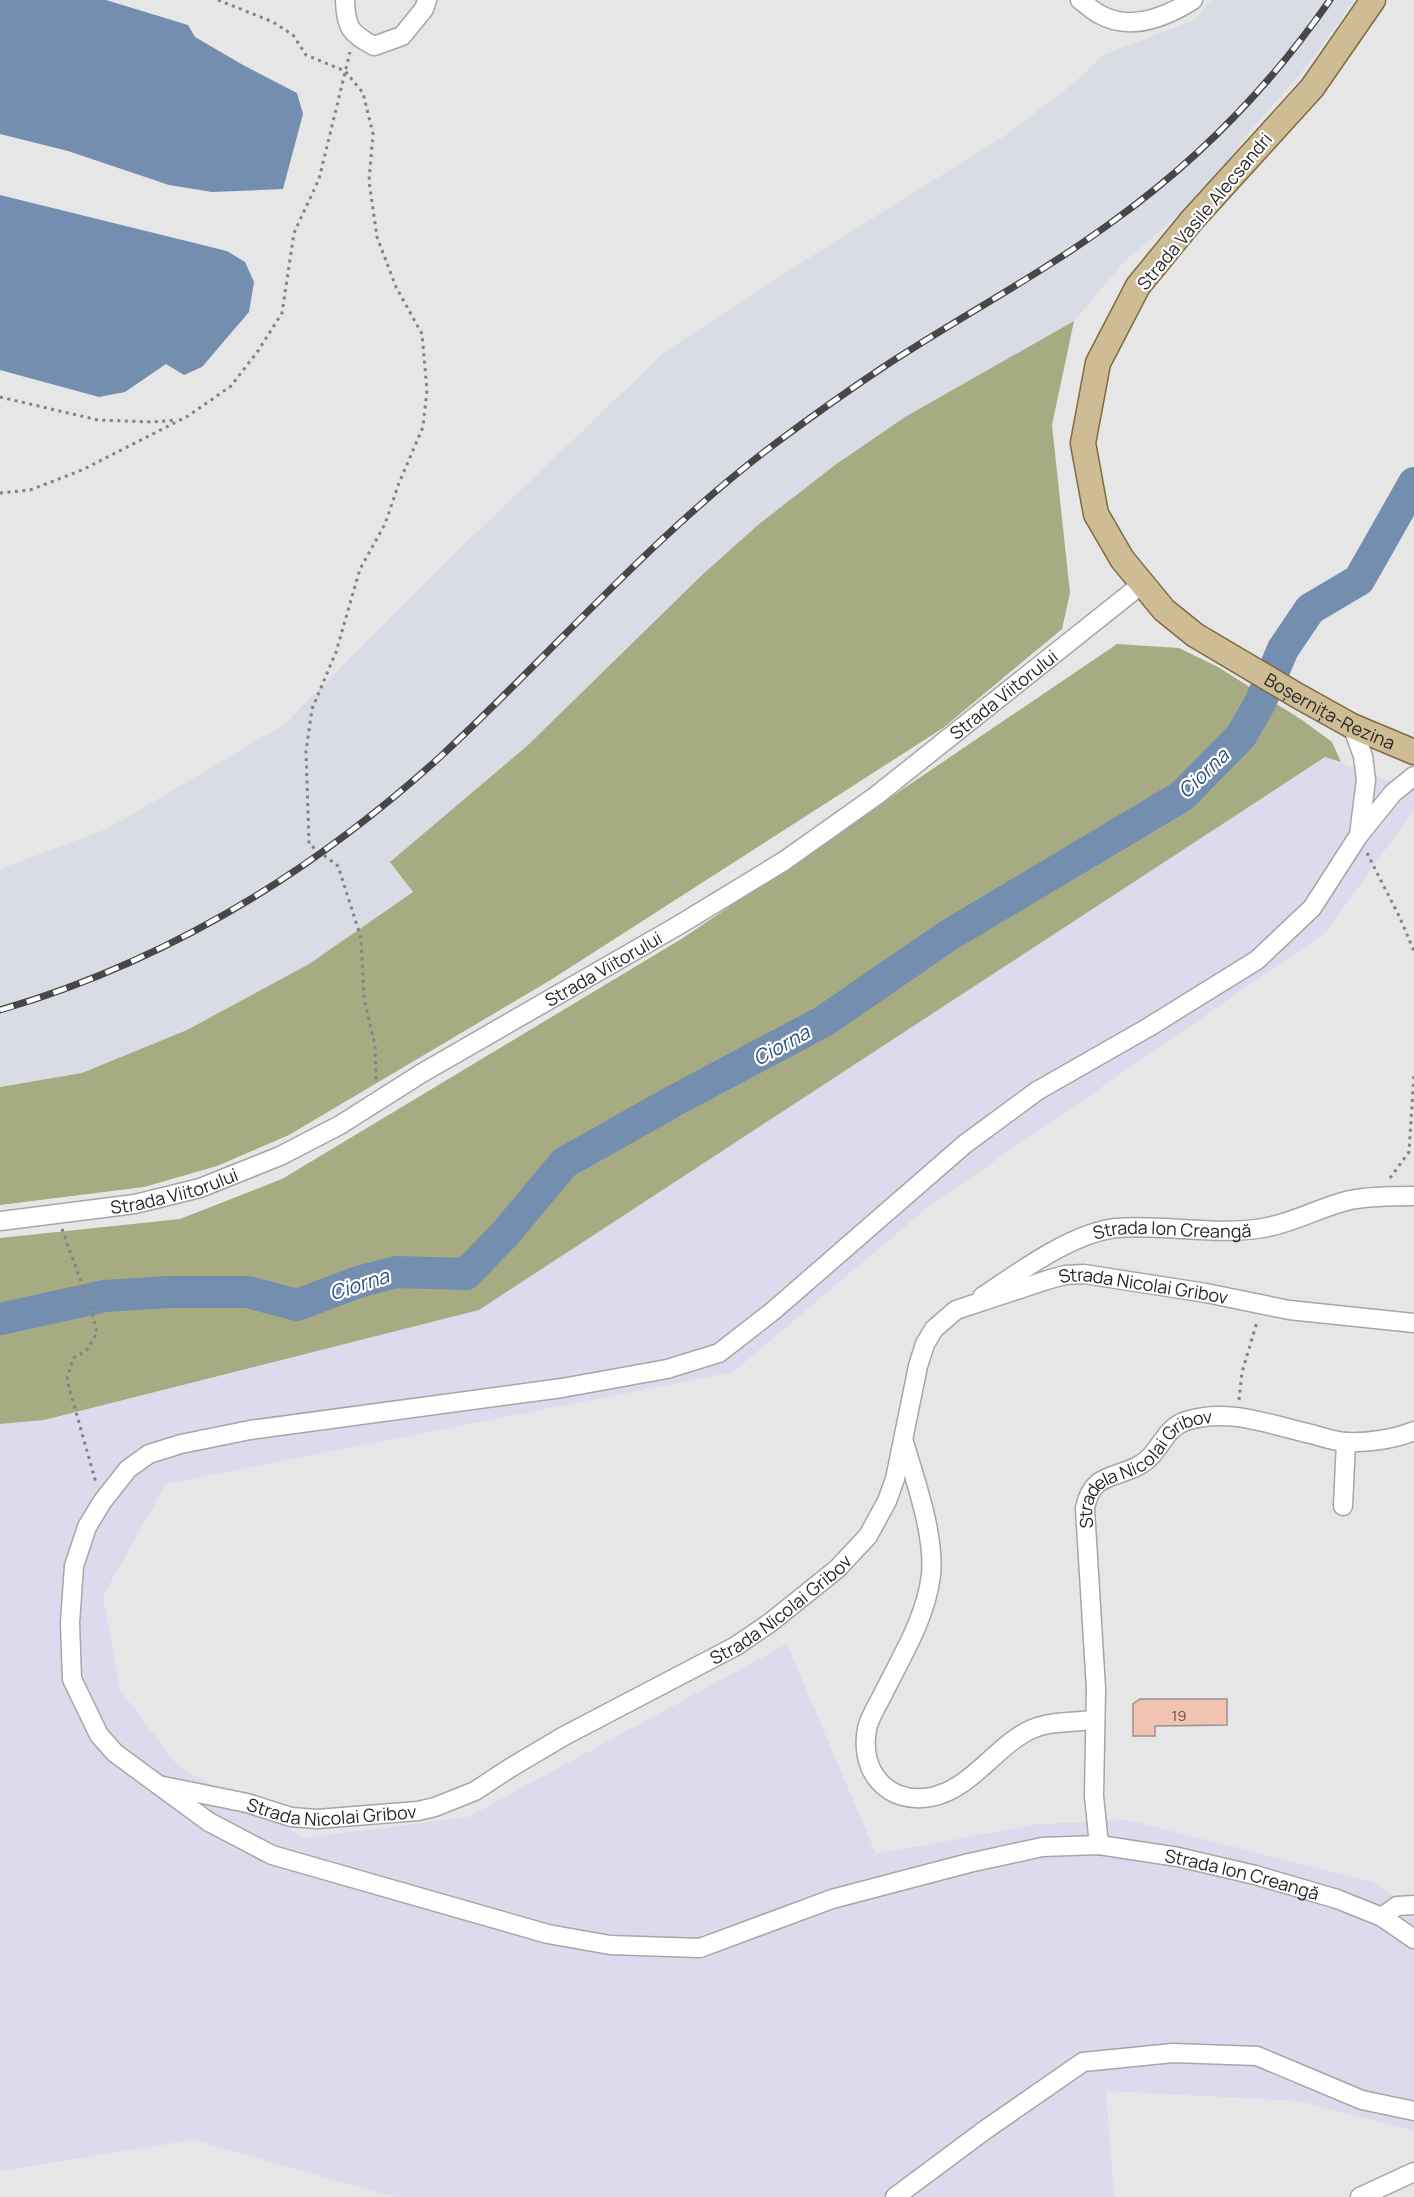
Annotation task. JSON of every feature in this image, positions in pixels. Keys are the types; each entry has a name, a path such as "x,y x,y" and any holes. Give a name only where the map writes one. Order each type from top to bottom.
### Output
{"main road":[{"name":"Strada Vasile Alecsandri","path":"1248,665 1195,635 1164,610 1122,559 1096,514 1083,443 1098,363 1138,286 1192,220 1312,88 1373,0"},
{"name":"Boșernița-Rezina","path":"1248,665 1352,726 1414,752"}],"street":[{"path":"345,0 346,16 354,36 374,46 402,36 424,9 427,0"},
{"path":"1080,0 1099,14 1116,21 1144,22 1175,11 1193,0"},
{"name":"Strada Viitorului","path":"0,1221 135,1204 200,1188 280,1156 340,1125 422,1073 679,925 784,861 877,795 1142,584"},
{"path":"1352,726 1363,756 1366,780 1359,835"},
{"name":"Strada Ion Creangă","path":"1414,776 1393,793 1359,835 1312,908 1257,960 1149,1027 1037,1090 965,1144 773,1311 719,1353 667,1369 562,1388 250,1430 181,1444 149,1454 128,1469 102,1502 87,1527 74,1566 70,1623 72,1679 99,1735 115,1753 209,1822 272,1855 548,1934 610,1945 700,1948 832,1899 912,1878 1042,1847 1099,1845 1178,1857 1255,1875 1337,1899 1382,1917 1414,1939"},
{"name":"Strada Ion Creangă","path":"970,1305 1052,1251 1113,1228 1260,1229 1292,1221 1350,1200 1414,1196"},
{"name":"Strada Nicolai Gribov","path":"162,1786 247,1803 291,1816 316,1819 435,1808 475,1791 564,1737 736,1646 771,1622 837,1569 868,1536 887,1501 895,1479 918,1366 925,1344 934,1329 956,1310 1047,1280 1065,1275 1084,1274 1206,1293 1289,1310 1414,1323"},
{"name":"Stradela Nicolai Gribov","path":"1099,1845 1094,1796 1096,1689 1085,1508 1093,1486 1150,1459 1172,1427 1200,1417 1239,1416 1346,1442 1387,1438 1414,1431"},
{"path":"904,1440 921,1500 929,1540 931,1572 927,1597 918,1624 867,1727 866,1751 876,1779 890,1790 906,1797 932,1797 956,1787 1009,1744 1032,1729 1053,1724 1095,1720"},
{"path":"1343,1506 1346,1442"},
{"path":"1382,1917 1397,1906 1414,1905"},
{"path":"895,2197 985,2130 1083,2062 1173,2053 1257,2056 1362,2100 1414,2111"},
{"path":"1360,2197 1414,2172"}],"path":[{"path":"218,0 273,22 293,35 306,55 345,71 363,93 373,134 369,181 376,237 396,287 422,334 427,390 423,427 399,483 385,524 360,569 336,652 312,710 306,751 309,844 338,866 361,938 364,998 375,1046 376,1102"},
{"path":"0,493 30,490 82,470 188,416 231,386 258,351 282,313 294,233 319,179 354,36"},
{"path":"0,397 98,420 153,422 178,420"},
{"path":"1359,835 1414,951"},
{"path":"1390,1196 1389,1180 1409,1152 1414,1075"},
{"path":"58,1215 91,1309 97,1333 86,1351 73,1358 67,1380 102,1502"},
{"path":"1239,1416 1242,1372 1262,1305"}],"shaded area":[{"path":"1211,0 1355,0 1310,62 1228,161 1179,214 1124,262 1074,321 905,417 835,465 759,524 702,575 527,746 390,862 413,892 309,964 187,1030 82,1073 0,1087 0,869 107,829 285,724 453,555 666,351 793,268 1009,133 1074,83 1103,55 1195,20"},
{"path":"1325,757 1414,789 1414,810 1326,932 928,1207 733,1372 166,1484 103,1596 120,1690 178,1766 305,1838 468,1817 787,1644 876,1854 1039,1824 1128,1820 1373,1882 1414,1912 1414,2131 1299,2101 1106,2091 1114,2197 395,2197 193,2140 0,2171 0,1424 44,1420 479,1310"}],"green space":[{"path":"1074,321 1052,425 1070,593 1062,629 943,728 549,981 289,1135 217,1166 144,1187 0,1205 0,1087 82,1073 187,1030 309,964 413,892 390,862 527,746 702,575 759,524 835,465 905,417"},
{"path":"1117,644 1179,648 1218,667 1302,720 1332,742 1341,762 1325,757 479,1310 44,1420 0,1424 0,1238 180,1219 282,1179 683,938"}],"water":[{"path":"0,0 106,0 188,25 195,37 297,93 303,114 283,189 212,192 169,185 68,151 0,134"},
{"path":"0,195 227,251 245,262 254,282 249,312 202,367 184,375 166,364 125,392 99,397 0,370"}],"building":[{"path":"1140,1699 1227,1699 1227,1725 1155,1726 1155,1736 1133,1736 1133,1704"}],"waterway":[{"name":"Ciorna","path":"0,1319 105,1296 168,1292 248,1292 297,1305 358,1282 396,1272 466,1274 504,1235 564,1163 824,1021 949,935 1182,796 1241,736 1260,703 1283,649 1310,609 1359,580 1414,483"}],"railway":[{"path":"0,1010 61,990 178,939 234,909 341,838 440,757 645,555 687,516 776,443 855,386 1084,242 1173,174 1257,92 1330,0"}]}
